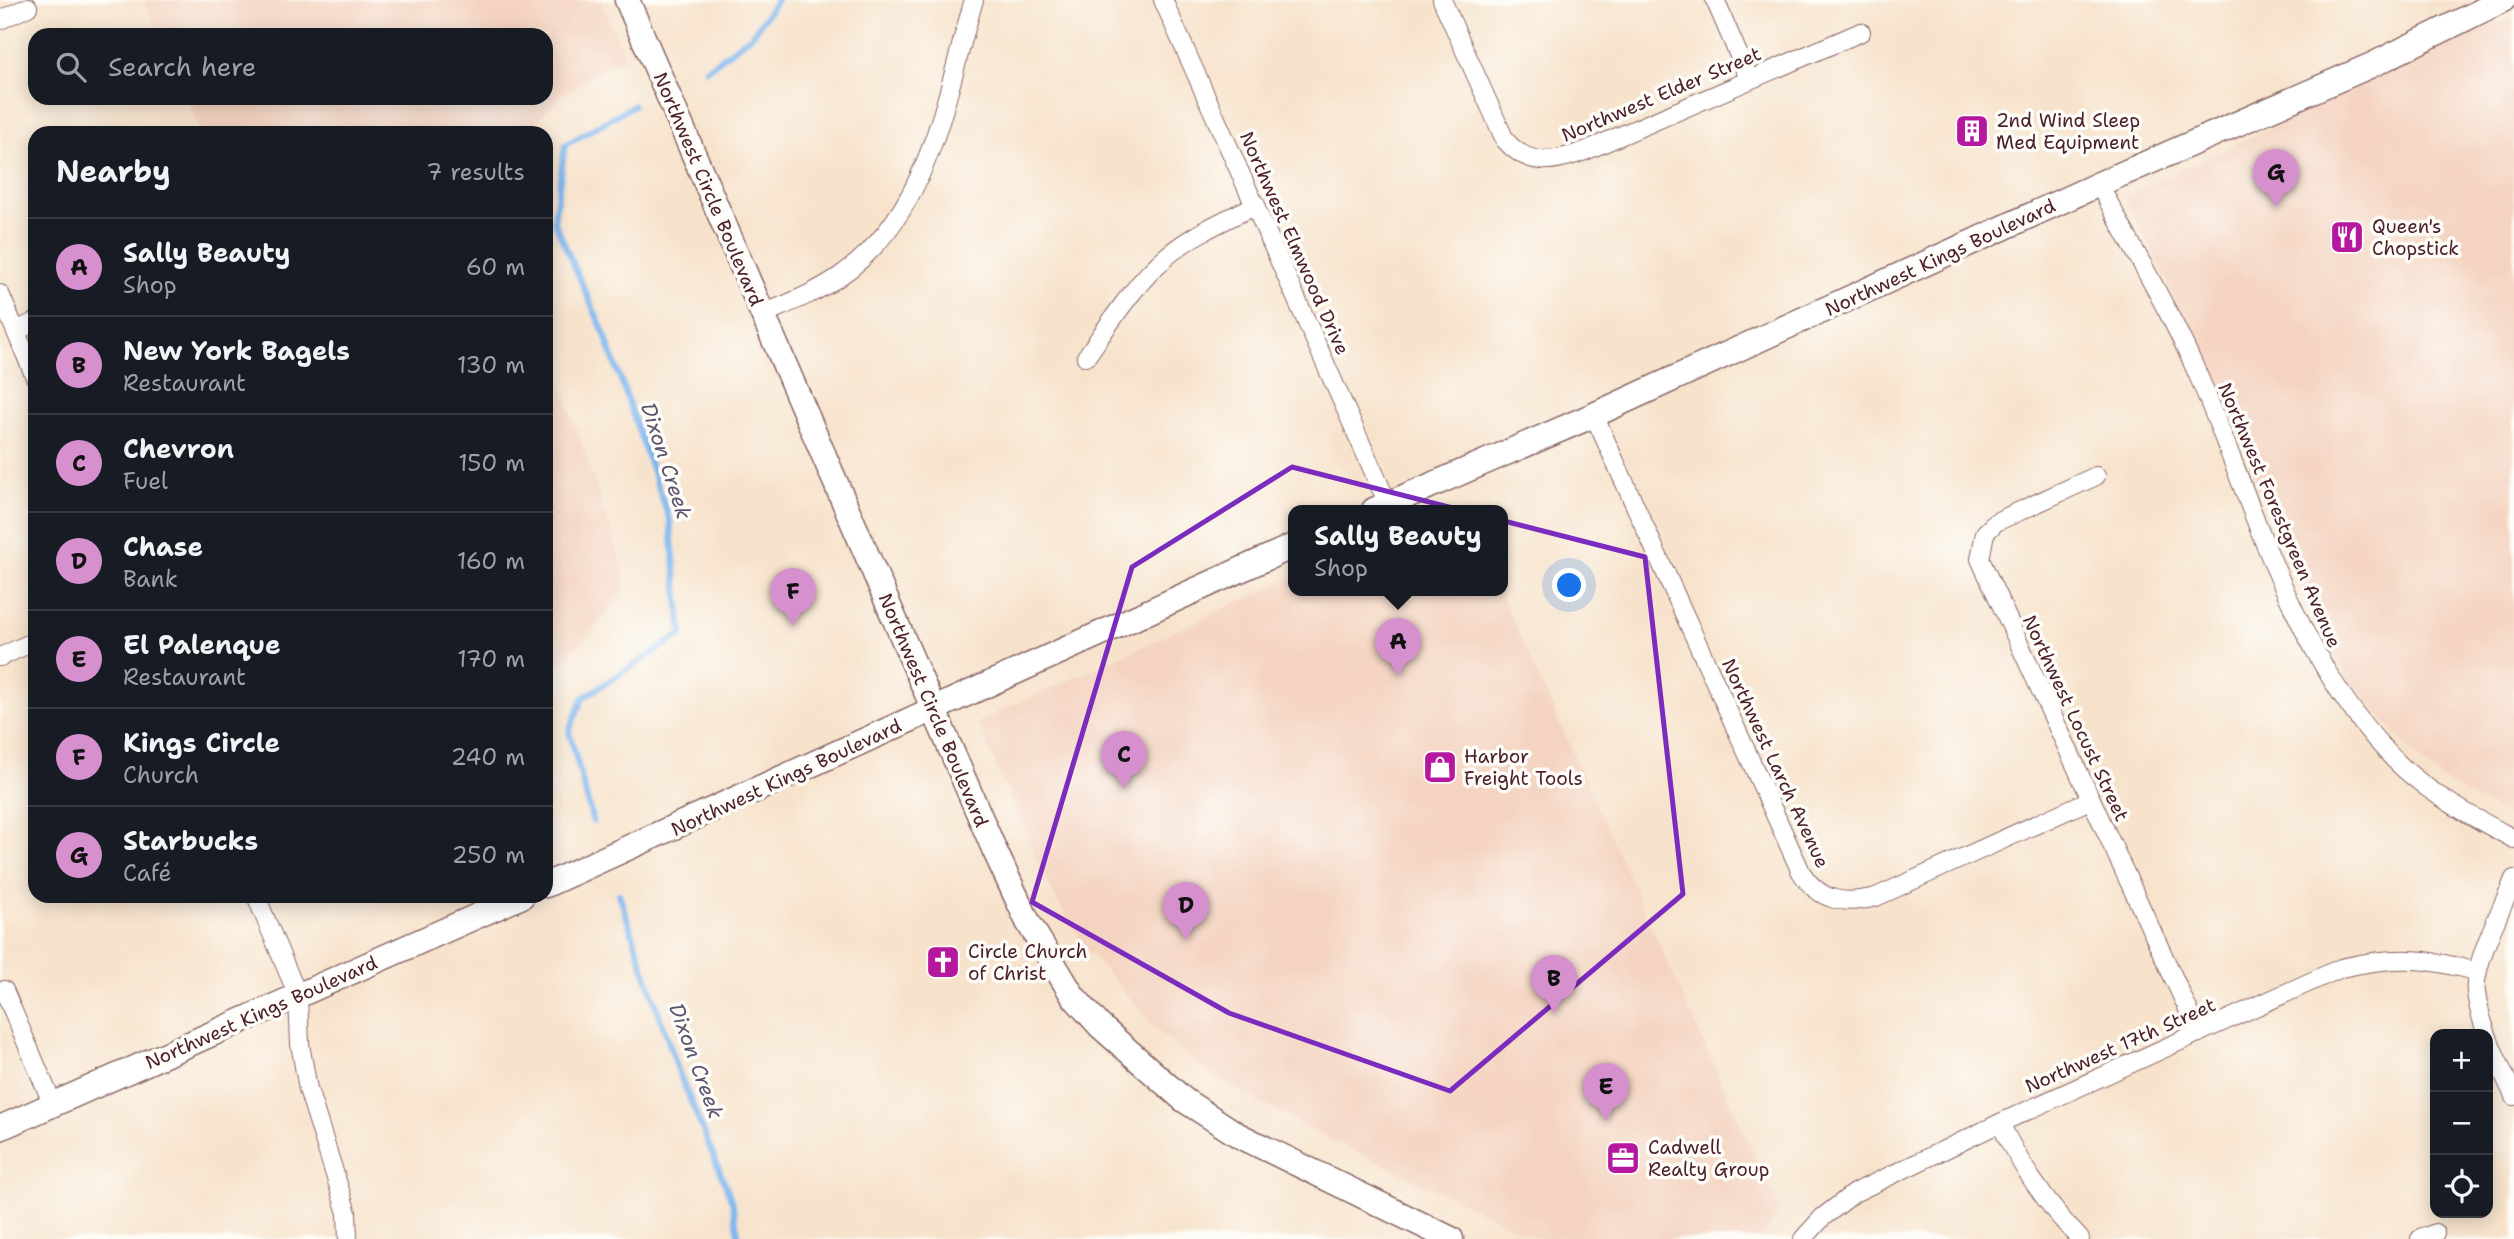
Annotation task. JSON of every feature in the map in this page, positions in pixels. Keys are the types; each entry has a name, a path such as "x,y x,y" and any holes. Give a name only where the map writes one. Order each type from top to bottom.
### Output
{"main road":[{"name":"Northwest Circle Boulevard","path":"627,0 933,709 1028,922 1073,996 1100,1026 1184,1100 1238,1135 1451,1239"},
{"name":"Northwest Kings Boulevard","path":"1386,505 1594,415 2099,184 2374,64 2503,0"},
{"name":"Northwest Kings Boulevard","path":"553,882 797,774 933,709 1288,548"},
{"name":"Northwest Kings Boulevard","path":"0,1128 506,903"}],"street":[{"path":"763,314 816,290 841,275 894,224 917,186 933,143 974,0"},
{"name":"Northwest Elmwood Drive","path":"1163,0 1255,205 1380,505"},
{"name":"Northwest Elder Street","path":"1442,0 1505,140 1529,159 1541,162 1559,160 1585,151 1861,32"},
{"path":"1715,0 1749,79"},
{"path":"0,20 28,7"},
{"name":"Northwest Forestgreen Avenue","path":"2099,184 2184,344 2303,630 2341,698 2370,735 2429,789 2514,839"},
{"path":"1086,357 1148,274 1168,255 1202,231 1255,205"},
{"path":"0,294 28,360"},
{"path":"16,331 28,325"},
{"name":"Northwest Larch Avenue","path":"1594,415 1801,872 1817,892 1834,901 1853,903 1876,897 2091,800"},
{"name":"Northwest Locust Street","path":"2096,476 1996,522 1985,533 1980,559 2199,1033"},
{"path":"0,657 28,644"},
{"path":"2514,879 2477,972 2476,992 2496,1056 2514,1096"},
{"path":"259,903 298,996 300,1044 308,1089 347,1213 348,1239"},
{"name":"Northwest 17th Street","path":"1803,1239 1823,1217 1854,1193 2000,1123 2341,968 2376,960 2423,959 2477,972"},
{"path":"4,990 53,1105"},
{"path":"2000,1123 2030,1180 2050,1208 2080,1239"}],"highlighted area":[{"path":"1292,467 1645,557 1683,894 1450,1091 1229,1013 1032,902 1132,567"}],"shaded area":[{"path":"143,0 601,0 625,56 560,96 553,104 553,28 155,28"},
{"path":"2514,15 2514,819 2445,782 2418,758 2349,681 2318,627 2212,372 2124,196"},
{"path":"189,105 552,105 532,126 198,126"},
{"path":"553,359 625,573 624,586 616,601 591,632 553,669"},
{"path":"1288,579 1288,596 1502,596 1780,1211 1759,1239 1538,1239 1304,1126 1218,1079 1162,1035 1083,945 1050,888 977,722"}],"waterway":[{"name":"Dixon Creek","path":"706,70 752,35 777,0"},
{"name":"Dixon Creek","path":"593,822 569,731 583,698 682,634 670,521 605,335 554,221 565,145 634,105"},
{"name":"Dixon Creek","path":"619,894 679,1073 732,1201 739,1239"}],"place":[{"name":"2nd Wind Sleep Med Equipment","path":"1972,131"},
{"name":"Starbucks","path":"2276,207"},
{"name":"Queen's Chopstick","path":"2347,237"},
{"name":"Kings Circle","path":"793,626"},
{"name":"Sally Beauty","path":"1398,676"},
{"name":"Harbor Freight Tools","path":"1440,767"},
{"name":"Chevron","path":"1124,789"},
{"name":"Chase","path":"1186,940"},
{"name":"Circle Church of Christ","path":"943,962"},
{"name":"New York Bagels","path":"1554,1013"},
{"name":"El Palenque","path":"1606,1121"},
{"name":"Cadwell Realty Group","path":"1623,1158"}]}
